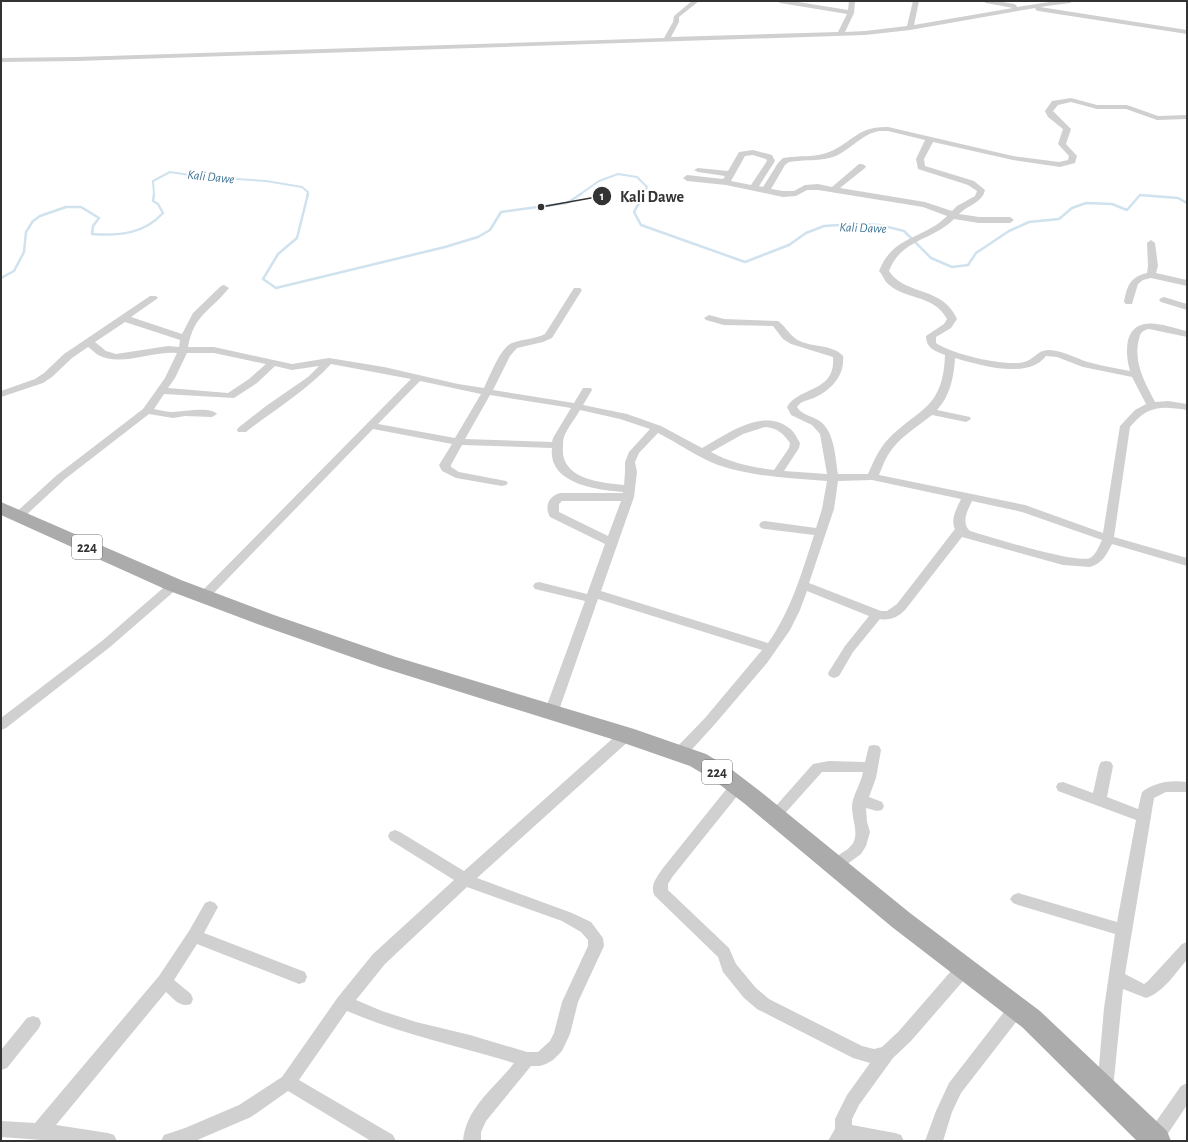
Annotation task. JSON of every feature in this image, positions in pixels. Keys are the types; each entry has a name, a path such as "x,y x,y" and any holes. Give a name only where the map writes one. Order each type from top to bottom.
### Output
{"main road":[{"name":"224","path":"1,508 174,585 204,596 388,662 626,735 680,753 704,764 737,786 901,920 1031,1019 1105,1089 1155,1140"}],"street":[{"path":"666,40 676,22 676,17 696,1"},
{"path":"780,1 850,13"},
{"path":"840,34 850,13 852,1"},
{"path":"910,28 916,1"},
{"path":"986,1 1187,32"},
{"path":"1,60 77,60 840,34 910,28 1024,7 1070,1"},
{"path":"766,190 782,163 786,160 831,154 847,143 875,129 888,129 1013,158 1060,164 1072,161 1073,156 1062,145 1062,140 1067,129 1051,115 1049,111 1055,103 1071,100 1097,107 1127,107 1157,118 1187,117"},
{"path":"930,139 920,159 921,167 971,183 981,190 979,197 960,208 943,225 908,242 889,257 884,271 891,281 899,286 934,300 950,314 951,323 931,336 931,343 939,350 980,361 1018,366 1031,363 1040,358 1043,353 1050,352 1066,356 1086,364 1136,375"},
{"path":"726,182 742,154 753,152 769,157 771,161 754,187"},
{"path":"833,190 862,166"},
{"path":"698,170 731,174"},
{"path":"687,178 726,182 790,194 811,187 876,196 925,205 953,215 983,220 1010,220"},
{"path":"1150,242 1153,266 1150,275"},
{"path":"1129,302 1131,286 1140,276 1150,275 1187,283"},
{"path":"19,515 62,477 147,411 163,391 170,378 183,350 184,338 190,322 224,288"},
{"path":"502,483 456,475 446,469 445,465 487,392 505,355 513,346 524,342 540,340 549,336 577,290"},
{"path":"1,394 39,381 48,375 68,356 153,298"},
{"path":"1164,300 1187,307"},
{"path":"124,318 184,338"},
{"path":"680,753 710,721 784,630 803,585 821,532 828,509 833,478 825,433 816,423 795,413 792,408 795,402 815,394 826,386 834,377 840,364 838,356 829,350 804,346 784,337 780,326 775,323 724,322 709,318"},
{"path":"1152,404 1136,375 1130,356 1133,340 1139,330 1146,327 1187,334"},
{"path":"89,342 102,353 116,357 168,349 214,350 292,367 329,361 384,370 417,379 487,392 576,406 623,416 656,428 721,462 749,470 777,474 833,478 872,477 968,497 1025,509 1108,539 1187,562"},
{"path":"872,477 882,456 892,443 908,427 929,411 942,394 950,369 950,354"},
{"path":"242,430 270,408 312,379 329,361"},
{"path":"163,391 230,396 253,381 273,363"},
{"path":"204,596 314,481 372,426 417,379"},
{"path":"587,390 558,438 556,445 558,458 562,468 569,475 582,482 629,493"},
{"path":"968,497 959,523 961,530 966,534 1063,560 1090,563 1099,558 1108,539 1126,426 1131,418 1144,407 1152,404 1165,403 1187,407"},
{"path":"147,411 173,415 185,413 212,414"},
{"path":"929,411 966,419"},
{"path":"703,452 745,430 763,423 770,422 779,424 786,429 795,443 794,448 777,474"},
{"path":"372,426 458,442 556,445"},
{"path":"552,713 629,493 630,462 634,452 656,428"},
{"path":"611,542 554,514 554,500 560,497 629,493"},
{"path":"765,525 821,532"},
{"path":"803,585 877,614 887,616 895,613 901,608 961,530"},
{"path":"1,725 106,644 174,585"},
{"path":"539,586 592,596 770,648"},
{"path":"834,672 853,644 877,614"},
{"path":"170,1141 187,1136 245,1111 288,1082 344,1002 379,959 626,735"},
{"path":"834,866 856,850 861,842 863,832 858,812 860,800 867,786 874,750"},
{"path":"774,816 818,768 829,766 871,767"},
{"path":"1100,800 1106,766"},
{"path":"737,786 668,872 661,883 660,892 724,953 729,967 750,993 763,1004 859,1053 874,1056 887,1053"},
{"path":"1105,1089 1112,1008 1124,930 1134,883 1147,796 1153,790 1180,786 1187,787"},
{"path":"1063,787 1144,817"},
{"path":"860,800 877,806"},
{"path":"344,1002 386,1020 416,1029 470,1042 527,1059 540,1059 547,1055 556,1046 562,1034 570,1002 596,946 595,938 586,927 567,917 466,880 395,836"},
{"path":"1018,899 1124,930"},
{"path":"39,1132 165,981 194,936 210,907"},
{"path":"194,936 298,976"},
{"path":"1117,978 1135,988 1146,991 1154,986 1187,949"},
{"path":"895,1141 840,1136 844,1118 853,1100 887,1053 905,1036 964,968"},
{"path":"165,981 185,999"},
{"path":"934,1141 944,1111 955,1088 1017,1008"},
{"path":"1,1063 33,1023"},
{"path":"472,1141 476,1122 488,1104 510,1081 527,1059"},
{"path":"288,1082 387,1141"},
{"path":"1155,1140 1187,1091"},
{"path":"1,1129 70,1134 108,1141"}],"waterway":[{"name":"Kali Dawe","path":"154,194 153,181 170,172 203,177 266,181 302,187 308,192 307,195"},
{"name":"Kali Dawe","path":"579,195 599,181 618,174 637,177 647,187 643,195"},
{"name":"Kali Dawe","path":"1,278 14,271 24,252 26,232 33,221 40,216 66,207 81,207 99,218 93,226 92,234 121,234 148,225 163,213 158,204 153,201 154,194"},
{"name":"Kali Dawe","path":"308,194 297,238 278,254 263,279 276,288 445,247 478,237 490,230 501,212 567,203 581,194"},
{"name":"Kali Dawe","path":"644,194 634,212 641,225 745,262 789,245 806,233 824,226 854,224 880,225 904,231 931,258 952,267 968,265 976,253 1009,231 1029,222 1059,219 1072,208 1086,203 1112,204 1127,210 1140,195 1178,198 1187,203"}],"place":[{"name":"Kali Dawe","path":"541,207"}]}
